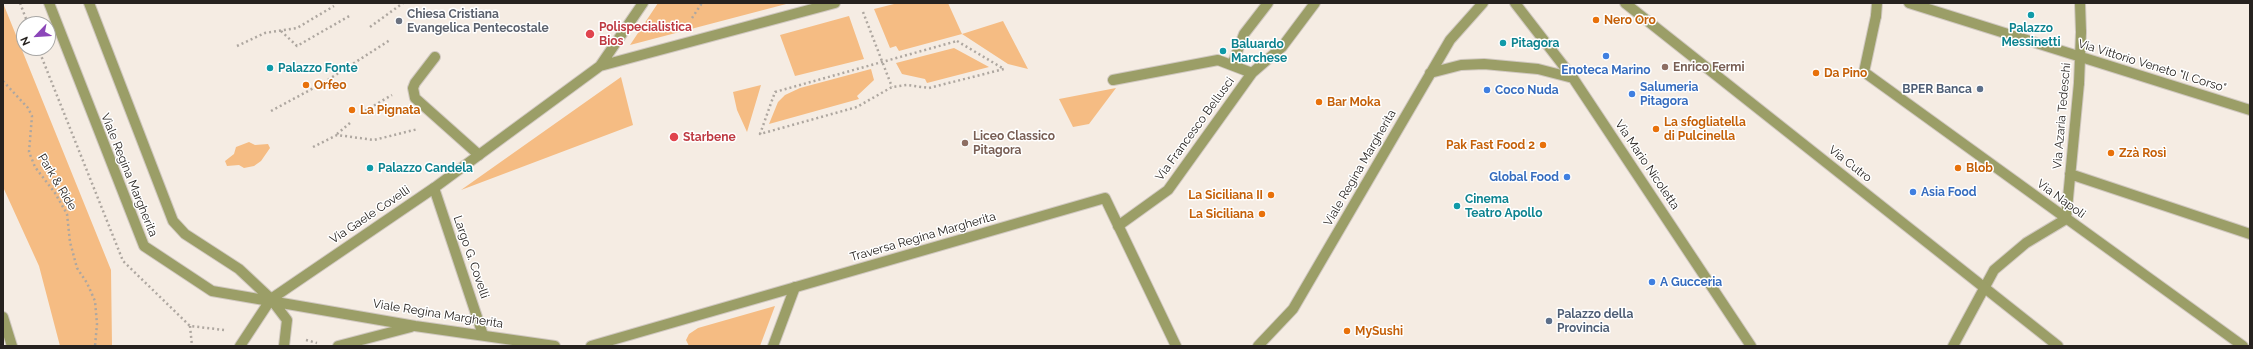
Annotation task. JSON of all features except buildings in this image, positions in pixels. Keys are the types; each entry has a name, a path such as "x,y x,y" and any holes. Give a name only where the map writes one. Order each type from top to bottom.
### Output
{"street":[{"name":"Viale Regina Margherita","path":"50,3 144,246 212,291 271,299 415,326 555,346"},
{"name":"Viale Regina Margherita","path":"89,3 173,221 185,234 239,269 271,299"},
{"path":"600,66 643,3"},
{"path":"600,66 835,3"},
{"path":"1232,65 1244,34 1268,3"},
{"name":"Via Francesco Bellusci","path":"1118,226 1168,190 1252,73 1282,47 1314,3"},
{"name":"Viale Regina Margherita","path":"1258,346 1293,309 1450,40 1483,3"},
{"name":"Via Mario Nicoletta","path":"1515,3 1573,78 1751,346"},
{"name":"Via Cutro","path":"1625,3 2058,346"},
{"name":"Via Napoli","path":"1877,3 1876,16 1864,72 2243,346"},
{"name":"Via Vittorio Veneto \"Il Corso\"","path":"1909,3 2250,110"},
{"name":"Via Azaria Tedeschi","path":"2066,219 2079,83 2081,32 2080,3"},
{"path":"435,57 413,88 415,98 439,121 479,155"},
{"path":"1113,80 1218,60 1252,73"},
{"path":"1430,73 1462,65 1484,64 1538,69 1573,78"},
{"name":"Via Gaele Covelli","path":"271,299 434,188 600,66"},
{"path":"2070,174 2250,234"},
{"name":"Largo G. Covelli","path":"434,188 483,335"},
{"name":"Traversa Regina Margherita","path":"591,346 1104,198 1176,346"},
{"path":"1953,346 1994,270 2026,243 2066,219"},
{"path":"773,346 795,288"},
{"path":"240,346 271,299 287,320 284,346"},
{"path":"3,317 12,346"},
{"path":"338,346 415,326"}],"path":[{"path":"20,3 25,16"},
{"path":"370,27 402,3"},
{"path":"237,46 265,33 296,28 334,6"},
{"path":"863,12 892,87"},
{"path":"280,31 297,46 351,15"},
{"path":"271,111 323,83 390,40"},
{"path":"957,41 1004,69 929,88 907,85 892,87 857,107 760,134 775,92 882,61 957,41"},
{"name":"Park & Ride","path":"3,81 28,108 32,116 29,152 35,167 55,193 67,214 70,242 77,268 87,283 94,301 97,324 95,346"},
{"path":"360,113 399,91 413,88"},
{"path":"337,135 374,140 406,133 439,121"},
{"path":"313,147 337,135 350,123"},
{"path":"190,326 192,346"}],"shaded area":[{"path":"3,3 16,35 16,56 24,56 111,270 112,346 60,346 39,266 3,187"},
{"path":"658,3 790,3 630,45"},
{"path":"898,3 948,3 962,34 899,51 896,46 890,48 874,9"},
{"path":"849,16 864,59 795,76 780,35"},
{"path":"1003,21 1028,69 1008,64 962,34"},
{"path":"954,48 989,67 927,83 925,79 902,74 896,63"},
{"path":"871,69 874,80 857,96 859,99 769,124 778,102 785,95 800,88"},
{"path":"621,77 633,125 461,190"},
{"path":"761,85 747,132 737,110 733,92"},
{"path":"1116,88 1089,124 1073,127 1059,99"},
{"path":"249,142 255,145 268,144 270,148 261,161 254,166 244,168 239,165 227,166 225,161 234,154 236,147"},
{"path":"775,306 760,346 689,346 686,340 689,334 698,328"}],"place":[{"name":"Palazzo Messinetti","path":"2031,15"},
{"name":"Nero Oro","path":"1596,20"},
{"name":"Chiesa Cristiana Evangelica Pentecostale","path":"399,21"},
{"name":"Polispecialistica Bios","path":"590,34"},
{"name":"Pitagora","path":"1503,43"},
{"name":"Baluardo Marchese","path":"1223,51"},
{"name":"Enoteca Marino","path":"1606,56"},
{"name":"Enrico Fermi","path":"1665,67"},
{"name":"Palazzo Fonte","path":"270,68"},
{"name":"Da Pino","path":"1816,73"},
{"name":"Orfeo","path":"306,85"},
{"name":"BPER Banca","path":"1980,89"},
{"name":"Coco Nuda","path":"1487,90"},
{"name":"Salumeria Pitagora","path":"1632,94"},
{"name":"Bar Moka","path":"1319,102"},
{"name":"La Pignata","path":"352,110"},
{"name":"La sfogliatella di Pulcinella","path":"1656,129"},
{"name":"Starbene","path":"674,137"},
{"name":"Liceo Classico Pitagora","path":"965,143"},
{"name":"Pak Fast Food 2","path":"1543,145"},
{"name":"Zzà Rosì","path":"2111,153"},
{"name":"Palazzo Candela","path":"370,168"},
{"name":"Blob","path":"1958,168"},
{"name":"Global Food","path":"1567,177"},
{"name":"Asia Food","path":"1913,192"},
{"name":"La Siciliana II","path":"1271,195"},
{"name":"Cinema Teatro Apollo","path":"1457,206"},
{"name":"La Siciliana","path":"1262,214"},
{"name":"A Gucceria","path":"1652,282"},
{"name":"Palazzo della Provincia","path":"1549,321"},
{"name":"MySushi","path":"1347,331"}]}
